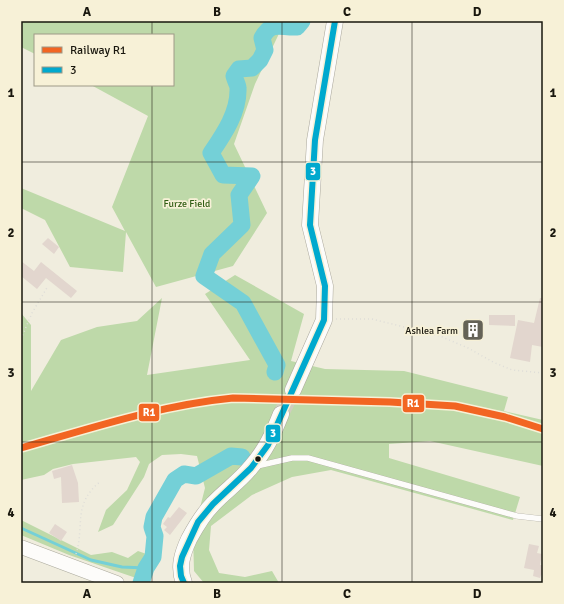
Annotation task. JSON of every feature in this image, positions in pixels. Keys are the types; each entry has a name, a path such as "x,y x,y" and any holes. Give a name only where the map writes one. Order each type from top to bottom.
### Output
{"main road":[{"path":"292,390 324,320 325,286 310,225 315,140 335,21"},
{"path":"184,583 181,576 180,566 182,557 198,522 213,504 251,468 268,446 281,414"}],"street":[{"path":"21,547 117,583"}],"lane":[{"path":"251,468 292,458 308,458 517,516 543,519"}],"path":[{"path":"21,339 32,313 48,286"},
{"path":"324,320 372,319 440,336 512,370 543,373"},
{"path":"76,555 83,503 94,486 101,482"}],"green space":[{"name":"Furze Field","path":"21,21 285,21 255,84 234,144 267,213 233,266 156,287 126,232 123,272 70,267 45,220 21,208 21,188 125,231 112,207 148,116 93,86 174,86 174,34 34,34 34,54 21,47"},
{"path":"235,275 304,314 291,361 325,369 404,371 508,397 504,411 543,420 543,466 430,441 389,444 389,458 520,497 513,520 331,470 292,477 252,495 211,526 209,550 219,573 245,577 272,571 279,583 204,583 194,571 193,535 205,488 197,456 181,454 162,455 149,464 144,477 113,525 98,532 106,510 127,490 140,462 136,457 73,464 53,469 44,475 21,480 21,313 31,325 31,391 61,340 97,327 137,321 162,298 147,375 250,360 205,294"},
{"path":"21,520 91,555 112,552 128,558 138,551 152,556 139,579 69,555 21,535"}],"building":[{"path":"48,238 59,247 54,254 42,244"},
{"path":"21,261 34,271 41,262 77,291 71,298 46,278 37,289 21,276"},
{"path":"540,298 543,298 543,347 532,345 530,362 510,358 518,320 534,323"},
{"path":"489,315 515,315 515,326 489,325"},
{"name":"Ashlea Farm","path":"465,323 483,326 482,336 464,333"},
{"path":"72,465 78,483 79,502 62,503 61,477 54,479 52,471"},
{"path":"179,507 187,513 170,535 164,530 167,527 163,524"},
{"path":"55,524 67,532 61,541 49,533"},
{"path":"529,544 539,546 537,553 542,554 540,565 543,565 543,575 541,575 540,578 533,576 534,570 524,568"}],"waterway":[{"path":"275,372 277,365 243,303 204,276 212,254 242,225 239,195 252,176 223,175 211,153 226,130 236,106 238,85 234,76 239,69 252,68 260,60 265,50 262,38 269,29 277,26 297,27 302,21"},
{"path":"141,583 146,568 153,557 155,536 152,527 154,517 175,480 184,474 196,476 231,456 242,457"},
{"path":"21,528 91,560 122,567 146,568"}],"tunnel":[{"path":"281,414 293,390"}],"rail line":[{"name":"R1","path":"21,448 126,418 179,406 233,398 390,402 455,406 505,417 543,429"}],"transit line":[{"name":"3","path":"184,583 181,576 180,566 182,557 198,522 213,504 251,468 268,445 324,320 325,286 310,225 315,140 335,21"}],"place":[{"name":"Ashlea Farm","path":"473,330"}]}
